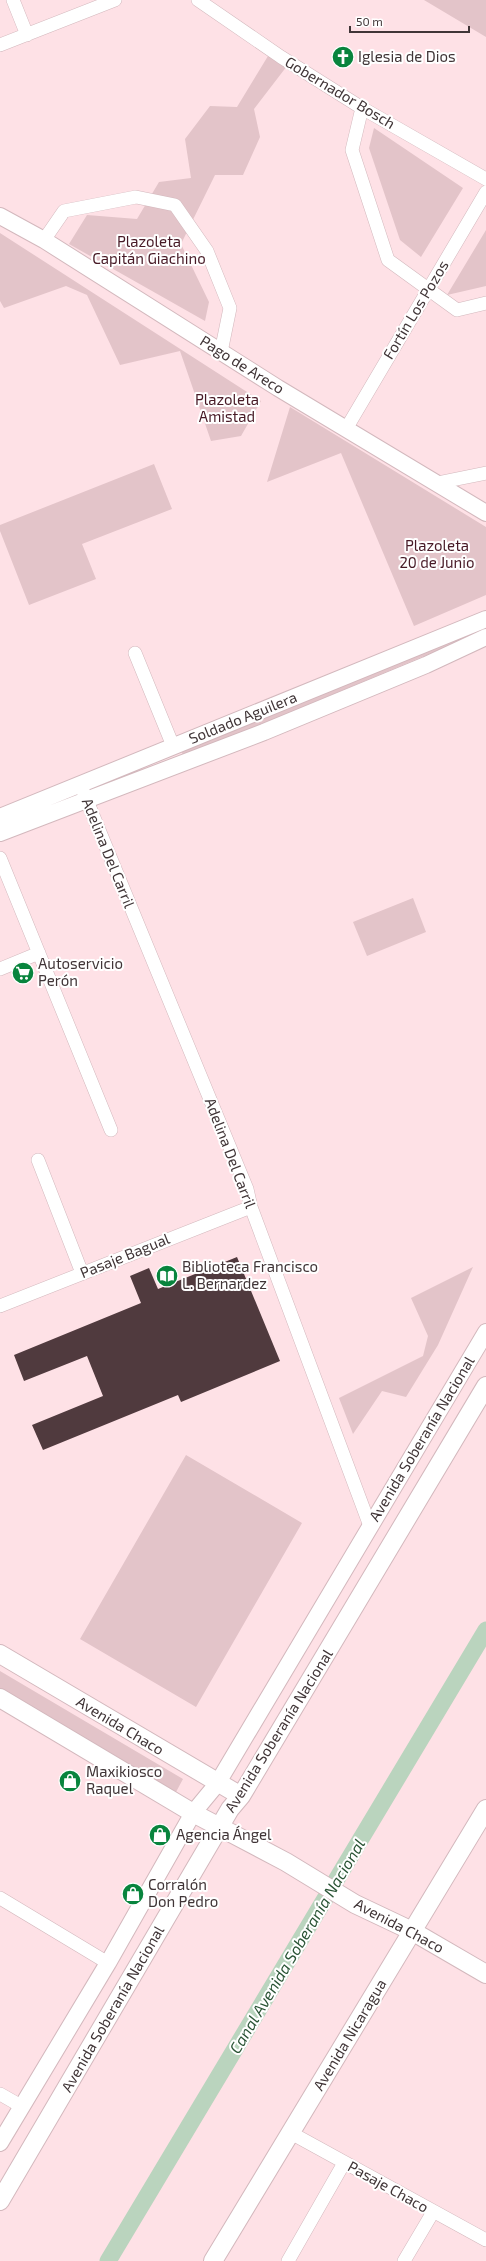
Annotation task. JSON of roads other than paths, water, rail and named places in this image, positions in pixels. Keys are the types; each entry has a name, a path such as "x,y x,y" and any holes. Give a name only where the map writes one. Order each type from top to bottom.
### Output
{"main road":[{"name":"Avenida Soberanía Nacional","path":"0,2201 230,1809 241,1796 486,1386"},
{"name":"Avenida Chaco","path":"0,1654 217,1784 241,1796"},
{"name":"Avenida Chaco","path":"0,1698 193,1813 286,1862 355,1904 412,1931 486,1974"},
{"name":"Avenida Nicaragua","path":"213,2261 486,1809"}],"street":[{"path":"13,0 27,35"},
{"path":"0,45 115,0"},
{"name":"Gobernador Bosch","path":"198,0 281,57 362,108 486,179"},
{"path":"362,108 352,150 388,260 428,291 457,310 486,303"},
{"name":"Fortín Los Pozos","path":"346,429 486,192"},
{"path":"44,240 64,211 136,197 175,205 207,251 230,308 221,352"},
{"name":"Pago de Areco","path":"0,216 44,240 346,429 486,512"},
{"path":"437,483 486,474"},
{"name":"Soldado Aguilera","path":"0,817 486,619"},
{"name":"Soldado Aguilera","path":"0,833 264,732 426,665 486,637"},
{"path":"135,653 173,746"},
{"name":"Adelina Del Carril","path":"80,784 247,1189 251,1207 370,1526"},
{"path":"0,858 111,1130"},
{"path":"0,969 39,953"},
{"path":"38,1160 82,1274"},
{"name":"Pasaje Bagual","path":"0,1306 251,1207"},
{"name":"Avenida Soberanía Nacional","path":"0,2143 108,1963 193,1813 217,1784 486,1332"},
{"path":"0,1898 108,1963"},
{"path":"0,2094 21,2106"},
{"name":"Pasaje Chaco","path":"291,2133 486,2240"},
{"path":"288,2261 344,2163"},
{"path":"404,2261 433,2212"}],"waterway":[{"name":"Canal Avenida Soberanía Nacional","path":"108,2261 486,1630"}],"place":[{"name":"Iglesia de Dios","path":"343,57"},
{"name":"Autoservicio Perón","path":"23,973"},
{"name":"Biblioteca Francisco L. Bernardez","path":"167,1276"},
{"name":"Maxikiosco Raquel","path":"70,1781"},
{"name":"Agencia Ángel","path":"160,1835"},
{"name":"Corralón Don Pedro","path":"133,1894"}],"park label":[{"name":"Plazoleta Capitán Giachino","path":"149,250"},
{"name":"Plazoleta Amistad","path":"227,408"},
{"name":"Plazoleta 20 de Junio","path":"437,554"}]}
